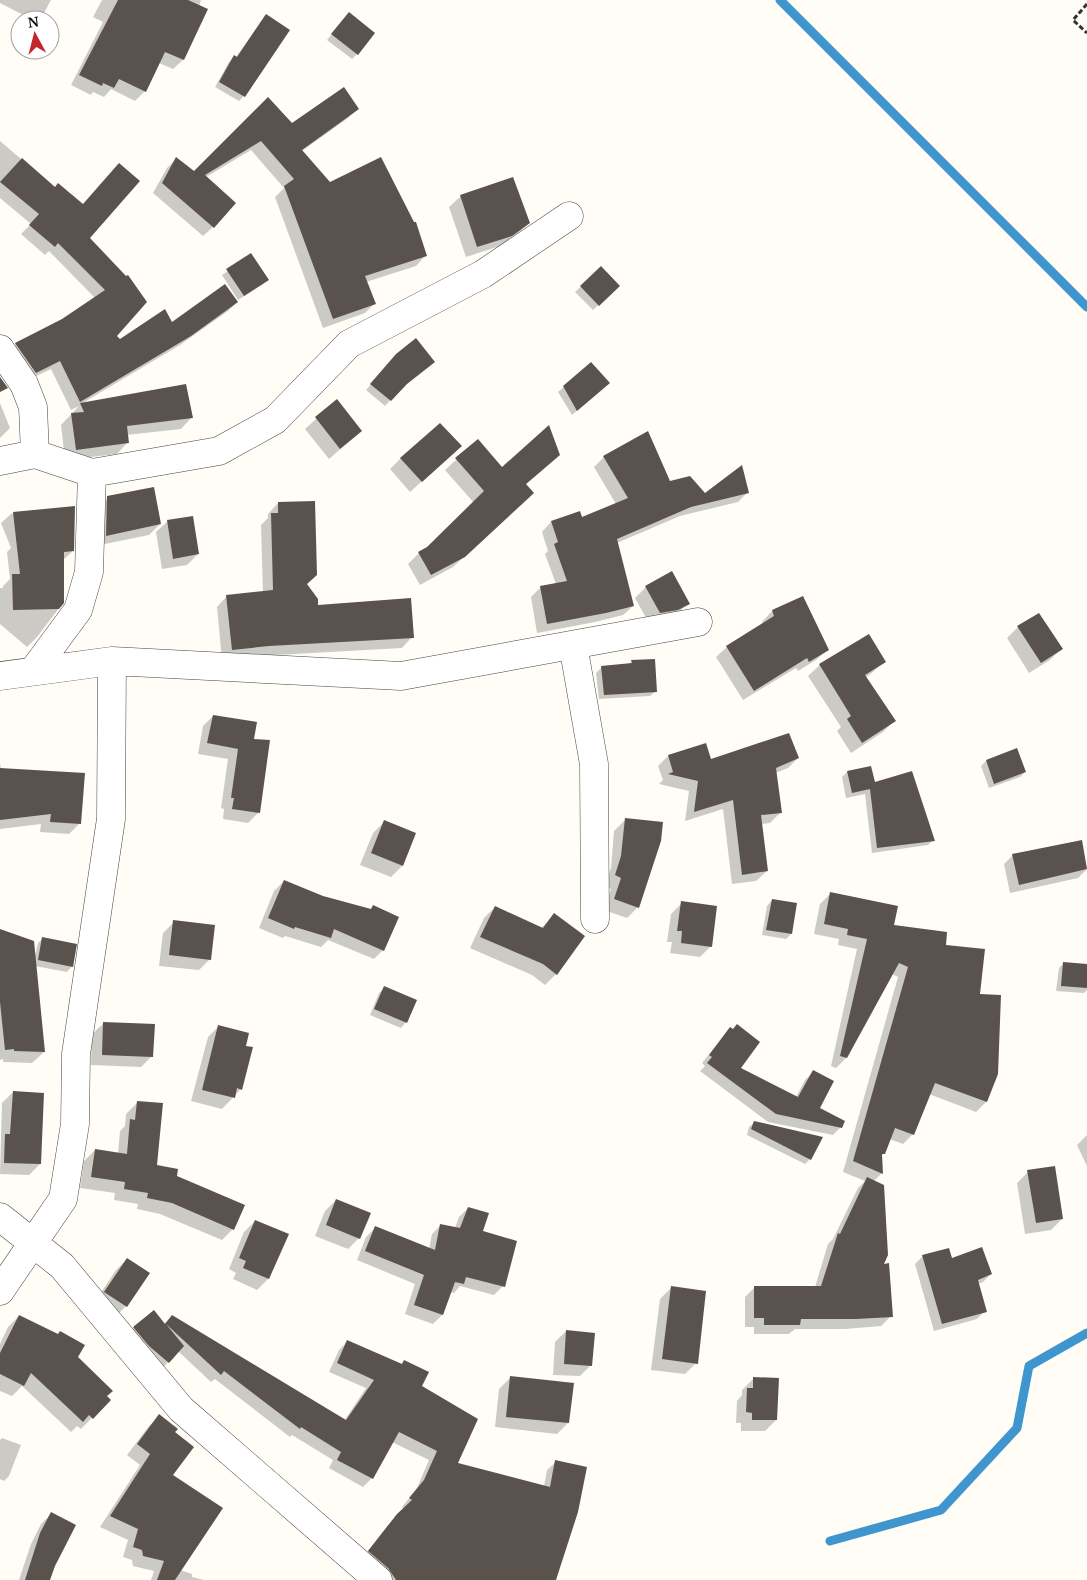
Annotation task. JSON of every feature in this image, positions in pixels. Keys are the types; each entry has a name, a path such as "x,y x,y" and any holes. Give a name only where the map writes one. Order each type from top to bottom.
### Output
{"street":[{"path":"0,461 35,454 92,473 219,451 275,420 349,344 483,274 569,216"},
{"path":"0,349 24,384 33,407 35,454"},
{"path":"34,671 78,610 89,572 92,473"},
{"path":"0,676 112,661 402,676 698,622"},
{"path":"573,645 594,764 595,919"},
{"path":"0,1291 33,1245 62,1199 75,1124 76,1054 111,818 112,661"},
{"path":"0,1217 33,1245 62,1266 182,1409 378,1580"}],"path":[{"path":"1087,4 1073,20 1087,32"}],"building":[{"path":"118,0 188,0 208,9 184,60 165,52 146,92 119,79 114,88 103,83 102,86 79,75"},
{"path":"349,12 375,33 358,55 331,34"},
{"path":"266,14 290,30 245,97 219,82 234,55 237,57"},
{"path":"344,87 359,109 302,150 330,182 381,157 414,222 416,222 427,256 365,276 376,304 333,319 284,186 294,179 261,141 205,175 236,203 214,228 162,183 176,157 194,171 268,97 292,123"},
{"path":"22,158 55,187 58,183 83,204 119,163 140,181 90,238 126,276 128,275 147,302 117,336 120,339 165,309 172,322 225,284 238,302 191,336 80,402 60,361 36,373 15,343 62,319 105,290 58,243 55,247 29,225 39,214 0,182"},
{"path":"513,177 530,223 512,236 477,247 460,195"},
{"path":"251,253 269,280 244,296 226,269"},
{"path":"601,266 620,286 599,306 580,286"},
{"path":"416,338 435,362 407,384 391,401 370,384 396,354"},
{"path":"591,362 610,383 577,411 563,386"},
{"path":"0,377 8,388 0,392"},
{"path":"186,384 193,418 127,426 129,443 76,450 71,413 84,412 80,403"},
{"path":"337,399 362,431 340,449 315,417"},
{"path":"440,423 462,446 422,482 400,458"},
{"path":"549,425 560,455 526,484 534,493 465,557 431,575 418,552 427,547 484,491 455,458 478,439 502,467"},
{"path":"648,431 670,481 690,476 705,493 742,465 749,493 691,507 617,539 634,606 547,624 540,586 567,581 554,544 558,542 551,521 580,511 582,517 628,498 603,456"},
{"path":"154,487 161,524 106,536 107,496"},
{"path":"315,501 317,575 307,584 318,599 318,605 411,598 414,638 269,646 232,650 226,595 273,590 271,513 278,513 278,502"},
{"path":"75,506 74,551 64,552 64,603 59,609 13,610 12,574 20,574 13,512"},
{"path":"193,516 199,554 173,559 167,520"},
{"path":"672,571 690,604 678,610 660,613 645,586"},
{"path":"803,596 829,650 809,662 807,658 754,691 726,646 774,616 772,610"},
{"path":"1039,613 1063,649 1041,663 1017,626"},
{"path":"869,634 886,662 865,675 896,721 862,743 847,719 851,716 819,664"},
{"path":"655,659 657,692 604,695 601,666 632,663 631,660"},
{"path":"213,715 257,722 254,739 270,740 260,813 232,809 234,798 231,798 238,749 207,743"},
{"path":"789,733 799,758 776,768 782,813 761,815 768,871 742,875 733,800 694,812 698,781 668,774 673,772 668,755 706,743 711,759"},
{"path":"1017,748 1026,772 994,784 986,760"},
{"path":"871,766 875,782 912,771 935,841 877,848 870,789 852,793 847,771"},
{"path":"0,768 85,773 81,824 50,822 51,814 0,820"},
{"path":"625,818 663,822 661,841 639,908 614,899 621,878 615,875 621,856"},
{"path":"384,820 416,833 403,866 371,853"},
{"path":"1082,840 1087,869 1019,885 1012,854"},
{"path":"284,880 323,896 371,909 373,905 399,917 384,951 334,929 331,938 295,927 294,929 268,918"},
{"path":"830,892 898,906 894,925 947,932 946,945 985,949 980,994 1001,995 998,1074 987,1102 935,1083 914,1135 895,1128 885,1154 882,1154 883,1174 853,1161 908,967 899,963 847,1058 840,1056 867,939 847,935 848,929 824,924"},
{"path":"772,899 797,903 792,934 766,930"},
{"path":"681,901 717,906 712,947 681,943 682,931 677,931"},
{"path":"495,906 543,928 554,913 585,936 557,975 543,964 480,937"},
{"path":"173,920 215,925 211,960 169,955"},
{"path":"0,929 34,941 45,1052 5,1050 0,1002"},
{"path":"42,937 77,944 73,967 38,960"},
{"path":"1063,962 1087,964 1087,988 1061,986"},
{"path":"384,986 417,1000 407,1023 374,1009"},
{"path":"103,1022 155,1024 153,1057 102,1055"},
{"path":"737,1024 760,1042 741,1068 798,1097 813,1070 834,1081 820,1108 845,1121 842,1128 776,1114 707,1063 712,1057 709,1055 730,1027 733,1029"},
{"path":"218,1025 249,1033 246,1046 253,1047 242,1090 237,1088 235,1098 202,1090"},
{"path":"13,1091 44,1093 41,1164 4,1163 5,1134 10,1134"},
{"path":"137,1101 163,1103 157,1165 178,1169 177,1176 245,1205 234,1230 172,1203 147,1198 148,1193 124,1189 125,1182 91,1177 95,1149 127,1154 130,1119 135,1120"},
{"path":"754,1121 823,1137 811,1160 751,1129"},
{"path":"1055,1166 1063,1219 1036,1223 1027,1170"},
{"path":"867,1177 884,1185 888,1255 884,1264 889,1263 893,1317 801,1319 800,1325 764,1325 764,1318 754,1318 754,1286 821,1286 838,1233 840,1234"},
{"path":"336,1199 371,1213 360,1239 326,1225"},
{"path":"468,1207 489,1213 483,1231 517,1241 505,1287 466,1277 464,1284 455,1282 443,1315 414,1305 424,1275 365,1251 375,1226 435,1250 440,1224 460,1228"},
{"path":"255,1220 289,1234 269,1279 243,1268 246,1261 239,1258"},
{"path":"982,1247 992,1274 978,1280 987,1312 942,1324 922,1255 949,1248 952,1258"},
{"path":"127,1258 150,1273 127,1307 104,1292"},
{"path":"671,1286 706,1291 698,1364 662,1359"},
{"path":"154,1310 165,1324 172,1315 346,1420 374,1380 337,1363 347,1340 402,1364 404,1360 429,1372 422,1386 478,1419 458,1463 550,1487 555,1460 587,1467 578,1512 556,1580 396,1580 388,1568 368,1551 397,1514 412,1500 409,1498 424,1480 437,1451 399,1432 373,1479 337,1460 341,1452 301,1427 300,1429 224,1371 221,1375 166,1324 184,1346 169,1363 149,1346 133,1327"},
{"path":"19,1315 58,1334 60,1331 85,1345 78,1357 113,1391 107,1396 111,1400 93,1419 89,1415 83,1422 31,1373 24,1386 0,1374 0,1353"},
{"path":"566,1330 595,1333 592,1366 564,1364"},
{"path":"510,1376 574,1383 569,1423 506,1417"},
{"path":"753,1377 779,1378 777,1420 752,1420 752,1413 746,1412 747,1388 753,1388"},
{"path":"159,1414 178,1429 175,1432 194,1447 173,1475 223,1508 175,1580 157,1580 164,1561 143,1556 142,1550 133,1547 138,1529 110,1516 150,1454 137,1444"},
{"path":"51,1512 76,1525 50,1580 25,1580 40,1533"}],"waterway":[{"path":"780,0 1087,307"},
{"path":"830,1541 941,1510 1017,1428 1029,1366 1087,1333"}]}
